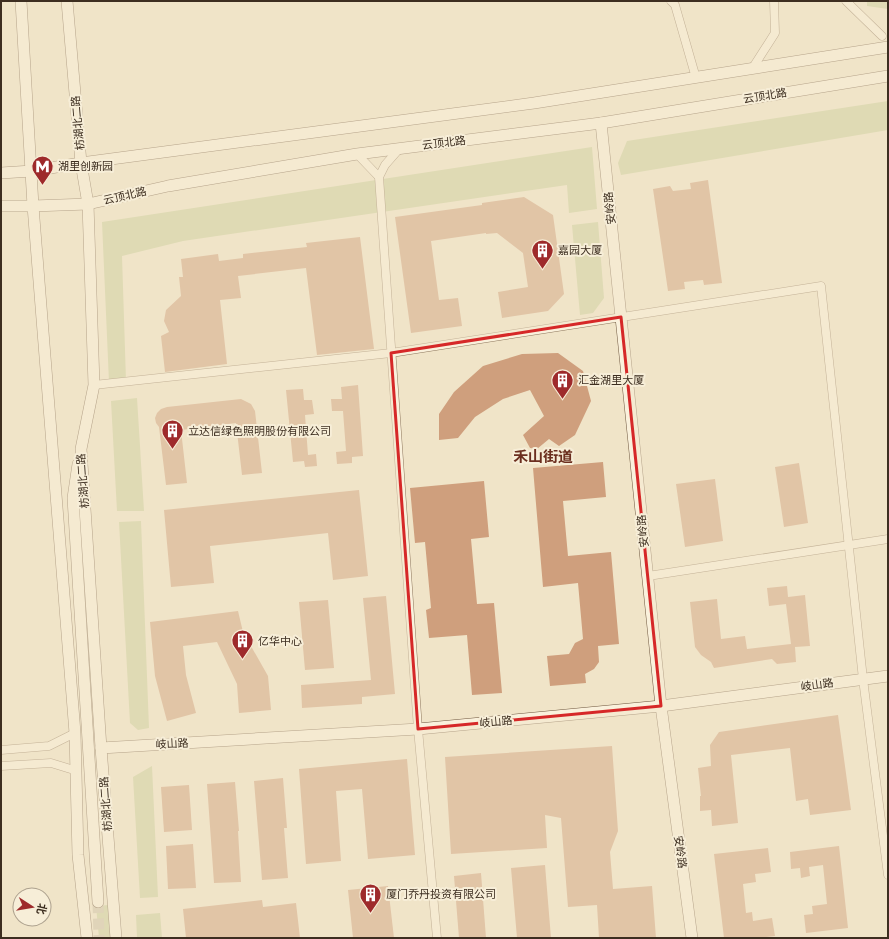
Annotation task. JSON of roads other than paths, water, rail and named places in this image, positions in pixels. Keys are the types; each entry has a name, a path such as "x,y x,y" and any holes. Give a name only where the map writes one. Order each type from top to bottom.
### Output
{"main road":[{"path":"21,1 33,206 76,733 78,855 86,937"},
{"name":"枋湖北二路","path":"67,1 81,163 88,204 94,385 81,449 101,748 116,938"},
{"path":"1,173 32,172 81,163 526,104 888,47"},
{"name":"云顶北路","path":"1,206 88,204 168,186 357,154 601,122 888,76"},
{"name":"安岭路","path":"601,122 661,706 692,938"},
{"path":"81,449 73,498 98,902"},
{"name":"岐山路","path":"101,748 418,729 661,706 888,676"}],"street":[{"path":"671,1 674,5 696,78"},
{"path":"752,69 775,33 774,1"},
{"path":"846,1 882,36"},
{"path":"399,149 385,165 379,178 418,729 437,938"},
{"path":"357,154 379,178"},
{"path":"94,385 391,353 821,286 863,679 888,875"},
{"path":"648,576 888,539"},
{"path":"1,750 49,746 76,733"},
{"path":"1,766 51,763 77,771"}],"tunnel":[{"path":"98,902 99,938"}],"place":[{"name":"湖里创新园","path":"43,186"},
{"name":"嘉园大厦","path":"543,270"},
{"name":"汇金湖里大厦","path":"563,400"},
{"name":"立达信绿色照明股份有限公司","path":"173,450"},
{"name":"亿华中心","path":"243,660"},
{"name":"厦门乔丹投资有限公司","path":"371,914"}],"district":[{"name":"禾山街道","path":"543,457"}]}
